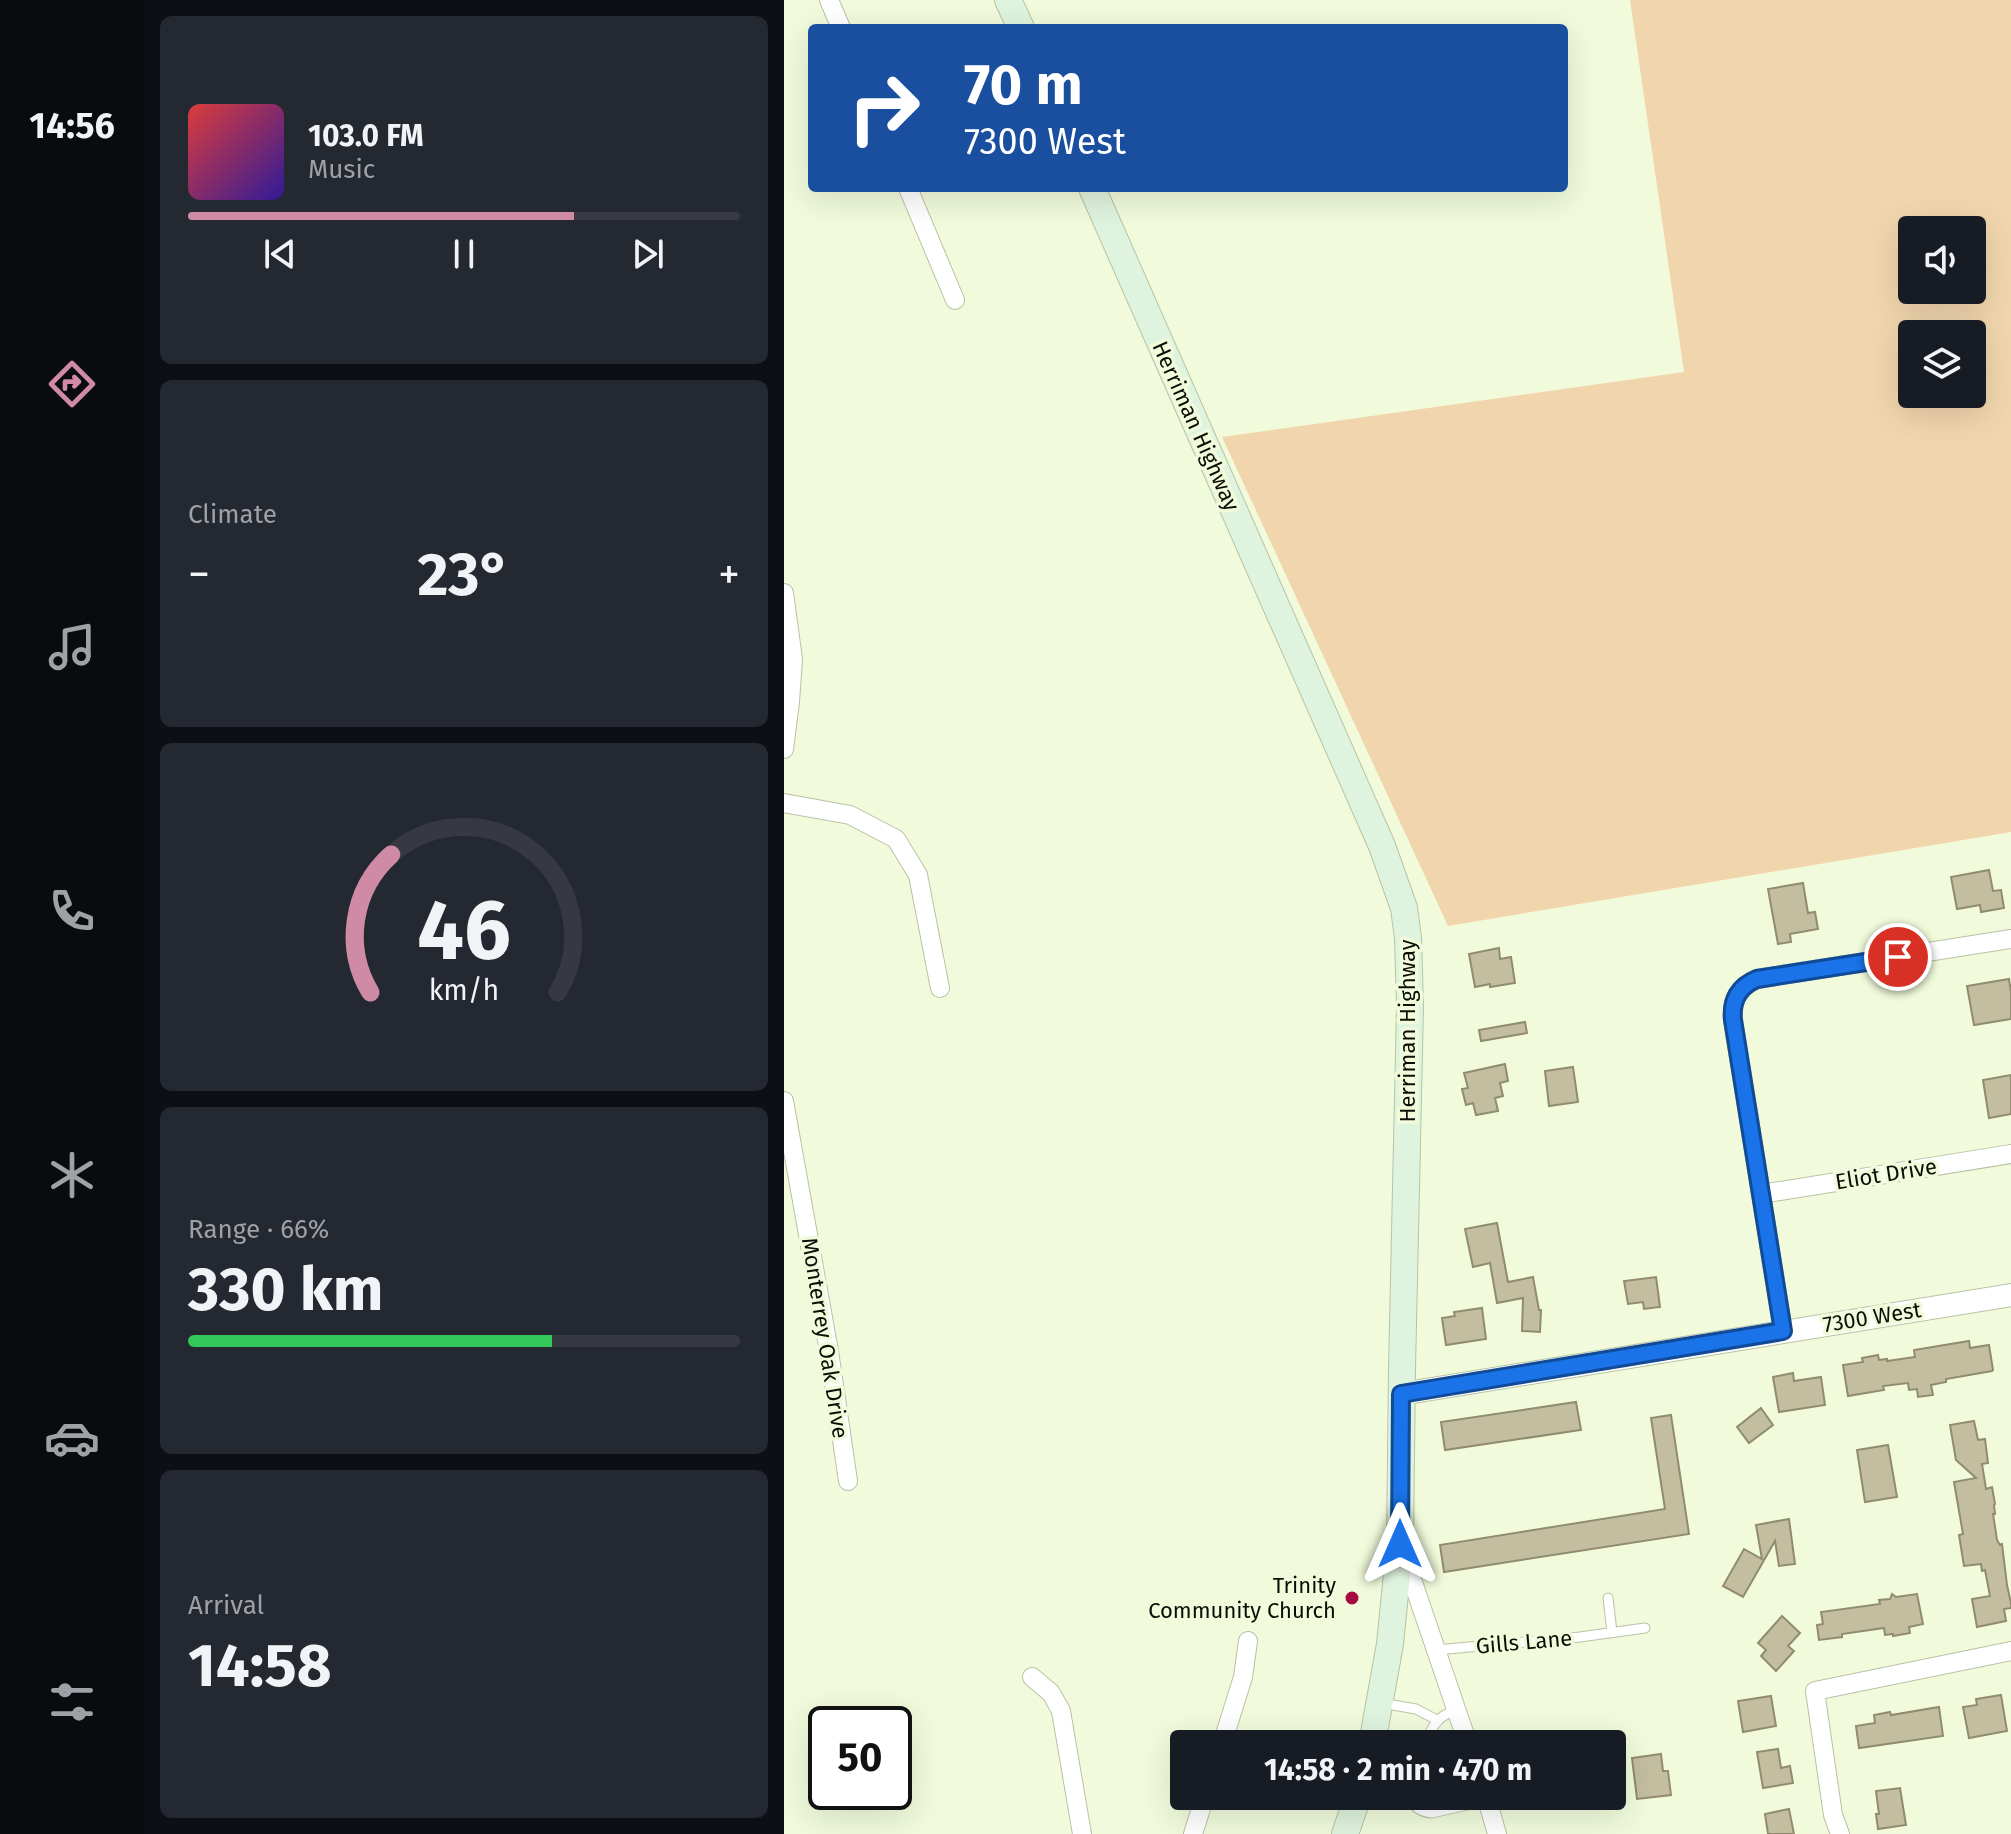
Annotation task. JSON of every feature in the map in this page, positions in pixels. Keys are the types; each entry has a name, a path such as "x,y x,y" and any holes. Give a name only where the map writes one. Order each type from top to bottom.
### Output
{"main road":[{"path":"1008,0 1019,24"},
{"name":"Herriman Highway","path":"1094,192 1382,846 1404,908 1410,1006 1400,1544 1394,1619 1375,1730"},
{"path":"1345,1834 1353,1810"}],"street":[{"path":"829,0 839,24"},
{"path":"910,192 955,300"},
{"path":"784,593 793,659 784,749"},
{"path":"784,803 850,815 896,839 918,875 940,988"},
{"path":"1783,1331 1733,1020 1733,1006 1738,993 1757,979 2011,939"},
{"name":"Monterrey Oak Drive","path":"784,1101 829,1351 848,1481"},
{"name":"Eliot Drive","path":"1761,1194 2011,1154"},
{"name":"7300 West","path":"1401,1394 2011,1295"},
{"path":"1400,1544 1464,1730"},
{"path":"1226,1730 1243,1677 1248,1641"},
{"path":"1840,1834 1833,1815 1815,1691 2011,1651"},
{"path":"1032,1677 1051,1693 1061,1711 1082,1834"},
{"path":"1193,1834 1201,1810"},
{"path":"1490,1810 1497,1834"}],"lane":[{"path":"1608,1598 1612,1632"},
{"name":"Gills Lane","path":"1436,1650 1645,1628"},
{"path":"1381,1703 1416,1709 1437,1720"},
{"path":"1431,1730 1443,1715 1457,1709"},
{"path":"1421,1810 1432,1813 1445,1810"}],"shaded area":[{"path":"1630,0 2011,0 2011,832 1448,926 1222,437 1684,372"}],"building":[{"path":"1989,870 1993,891 2001,890 2004,908 1981,912 1980,905 1957,909 1951,877"},
{"path":"1803,883 1808,913 1815,912 1818,929 1790,934 1791,942 1778,944 1768,889"},
{"path":"1499,948 1500,959 1511,957 1515,983 1475,987 1469,954"},
{"path":"2009,979 2011,1019 1974,1025 1967,986"},
{"path":"1525,1022 1527,1033 1481,1041 1479,1030"},
{"path":"1505,1064 1508,1081 1500,1083 1503,1096 1495,1098 1498,1111 1476,1115 1473,1103 1466,1105 1462,1089 1468,1088 1464,1073"},
{"path":"1573,1067 1578,1102 1549,1106 1545,1071"},
{"path":"2011,1075 2011,1114 1989,1118 1983,1080"},
{"path":"1497,1223 1508,1282 1533,1277 1541,1310 1540,1332 1522,1331 1523,1298 1497,1303 1490,1263 1473,1267 1465,1229"},
{"path":"1656,1277 1660,1307 1644,1309 1643,1302 1628,1304 1624,1281"},
{"path":"1482,1308 1486,1339 1446,1345 1442,1318 1455,1316 1454,1312"},
{"path":"1969,1341 1970,1348 1989,1345 1992,1371 1946,1379 1946,1382 1931,1385 1933,1395 1918,1397 1917,1389 1909,1390 1908,1383 1848,1396 1843,1365 1863,1362 1862,1358 1878,1355 1879,1360 1887,1361 1915,1357 1914,1350"},
{"path":"1793,1373 1794,1381 1821,1377 1825,1405 1779,1412 1773,1377"},
{"path":"1576,1402 1581,1430 1445,1450 1441,1422"},
{"path":"1761,1408 1773,1425 1749,1443 1737,1427"},
{"path":"1671,1415 1689,1534 1444,1572 1440,1545 1665,1509 1651,1418"},
{"path":"1974,1421 1978,1440 1985,1439 1988,1463 1982,1464 1986,1489 1992,1487 1997,1540 2002,1544 2011,1603 2011,1608 2004,1609 2006,1621 1977,1627 1972,1599 1990,1596 1981,1564 1964,1566 1959,1535 1963,1534 1954,1482 1976,1478 1956,1460 1950,1425"},
{"path":"1888,1445 1897,1497 1865,1502 1857,1450"},
{"path":"1789,1519 1795,1564 1779,1566 1775,1541 1743,1597 1723,1586 1744,1549 1762,1559 1756,1525"},
{"path":"1892,1594 1896,1597 1917,1594 1923,1624 1909,1627 1910,1633 1893,1636 1885,1635 1884,1628 1819,1640 1817,1625 1823,1624 1821,1612 1880,1604 1879,1600 1890,1599"},
{"path":"1782,1616 1800,1633 1788,1646 1794,1651 1776,1671 1761,1656 1766,1650 1758,1643"},
{"path":"2001,1695 2007,1731 1969,1738 1963,1707 1977,1705 1976,1699"},
{"path":"1771,1696 1776,1726 1743,1732 1738,1701"},
{"path":"1939,1707 1943,1736 1859,1748 1856,1726 1875,1723 1874,1715"},
{"path":"1778,1749 1781,1768 1790,1766 1793,1783 1763,1788 1757,1752"},
{"path":"1661,1754 1663,1771 1668,1771 1671,1795 1637,1799 1632,1758"},
{"path":"1900,1788 1906,1825 1878,1829 1876,1791"},
{"path":"1789,1809 1794,1834 1768,1834 1765,1814"}],"place":[{"name":"Trinity Community Church","path":"1352,1598"}],"route":[{"path":"1400,1544 1401,1394 1783,1331 1733,1020 1735,999 1743,987 1757,979 1898,957"}]}
